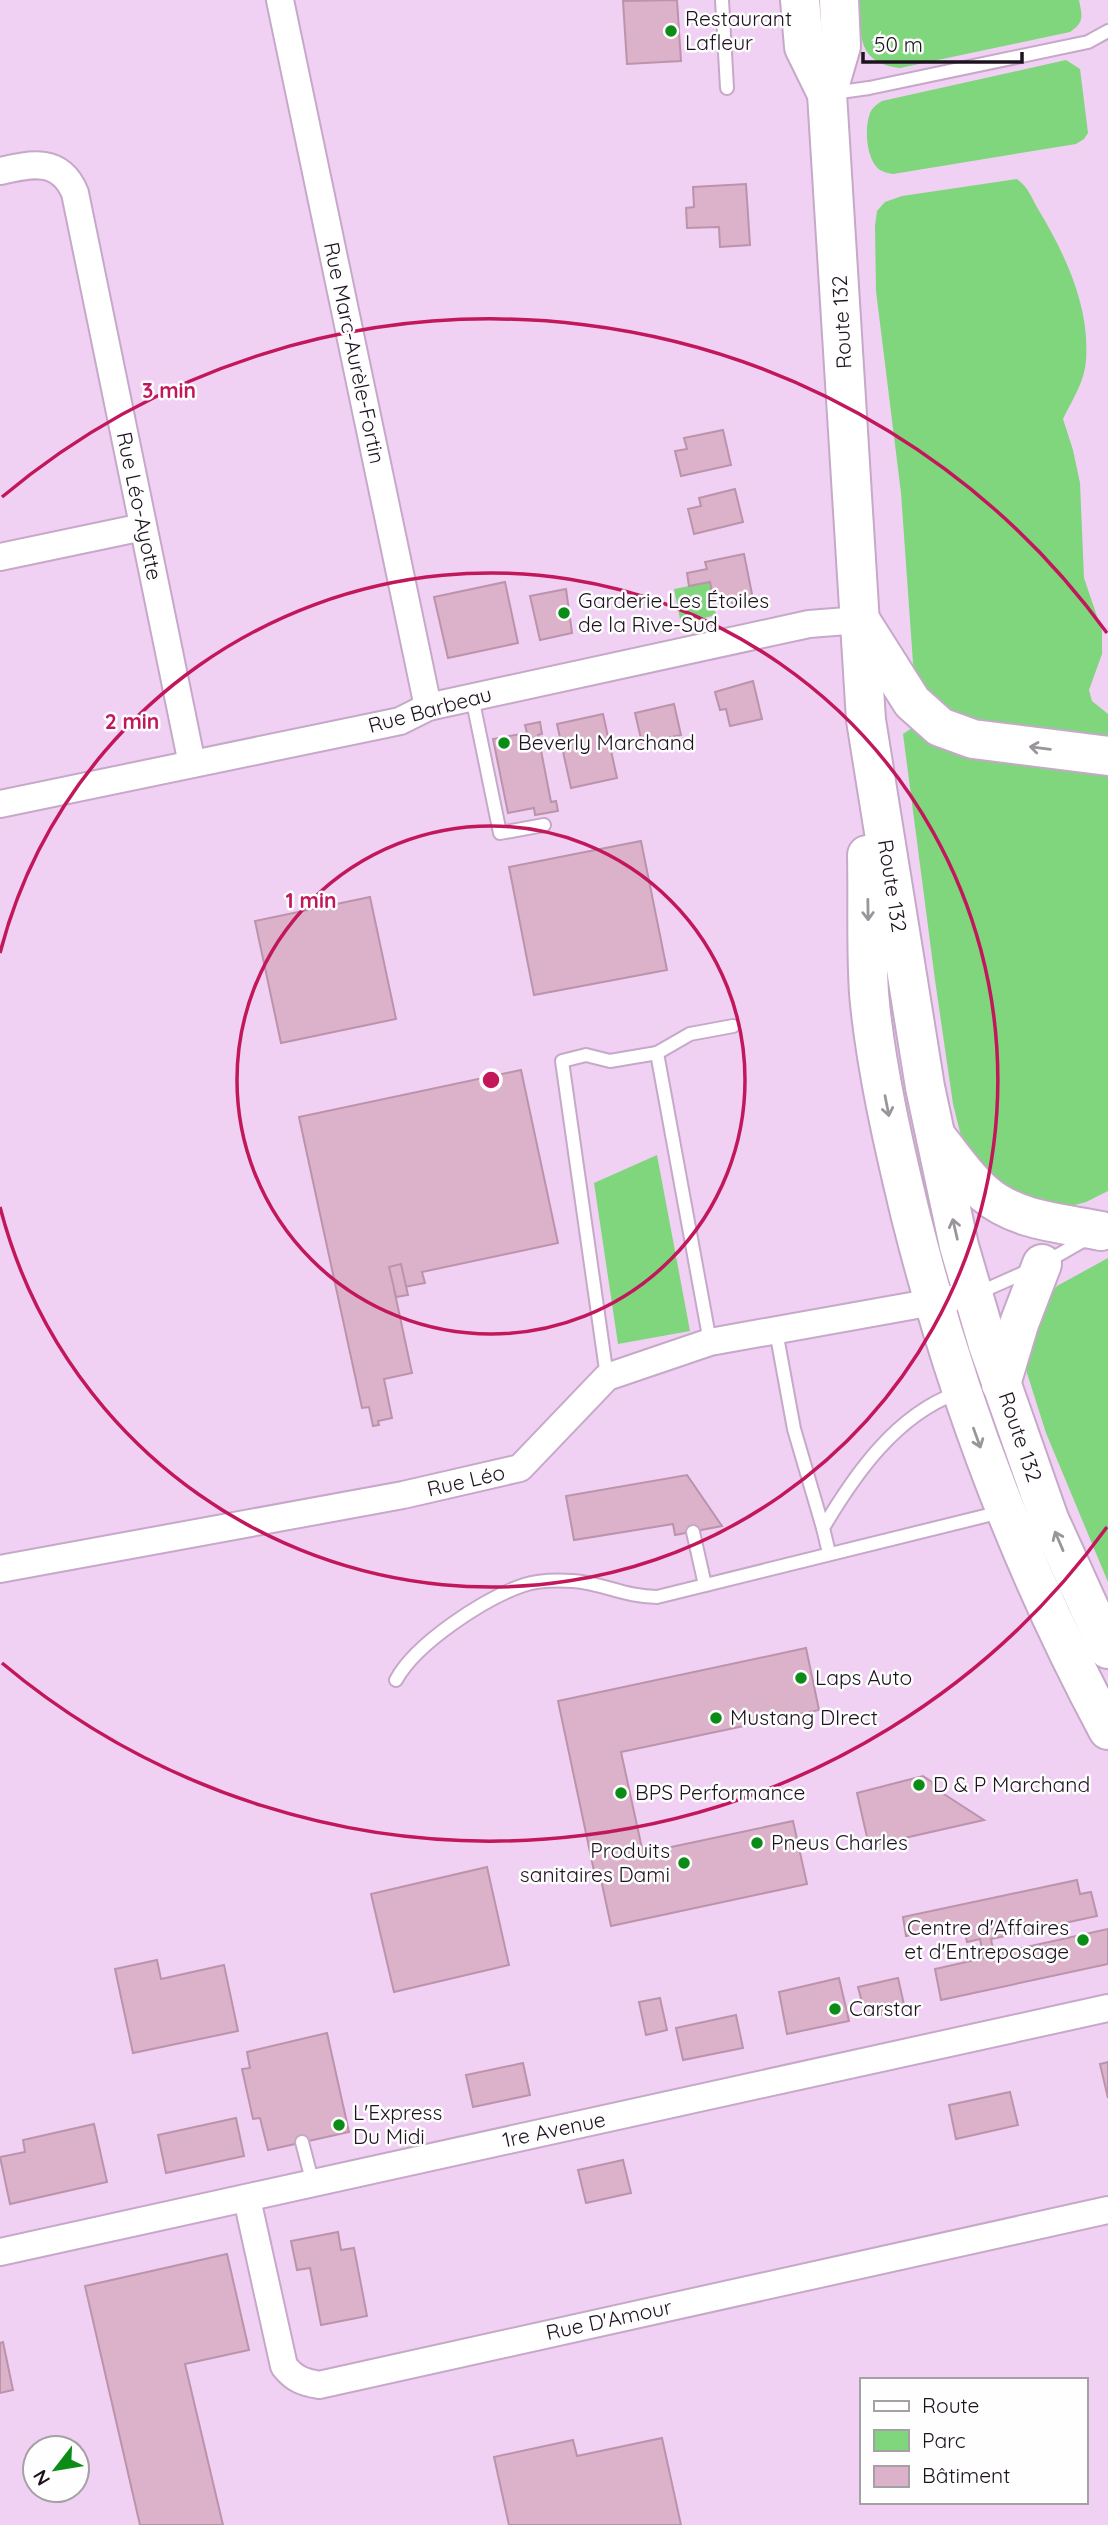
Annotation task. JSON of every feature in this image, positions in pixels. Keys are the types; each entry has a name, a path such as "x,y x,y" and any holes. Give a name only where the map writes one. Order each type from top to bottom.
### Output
{"highway":[{"name":"Route 132","path":"800,0 804,47 827,94"},
{"name":"Route 132","path":"839,0 841,46 827,94 866,720 869,991 876,1038 904,1188 934,1303 961,1391 1005,1511 1061,1638 1108,1730"},
{"path":"860,620 912,702 940,727 973,739 1108,756"},
{"name":"Route 132","path":"866,720 916,1037 934,1135 959,1246 1002,1384 1049,1520 1108,1648"},
{"path":"934,1135 974,1184 1005,1208 1026,1217 1105,1229"},
{"path":"1002,1384 1019,1324 1042,1264"}],"street":[{"name":"Rue Marc-Aurèle-Fortin","path":"280,0 428,707"},
{"name":"Rue Léo-Ayotte","path":"0,171 36,164 58,171 72,184 192,764"},
{"path":"0,557 143,527"},
{"name":"Rue Barbeau","path":"0,804 400,721 428,707 809,624 860,620"},
{"name":"Rue Léo","path":"0,1569 403,1495 520,1468 607,1377 710,1342 973,1295"},
{"name":"1re Avenue","path":"0,2252 1108,2008"},
{"name":"Rue D'Amour","path":"247,2199 284,2365 291,2376 319,2385 1108,2210"}],"lane":[{"path":"722,0 727,88"},
{"path":"827,94 869,88 1088,42 1108,31"},
{"path":"472,697 500,833 544,825"},
{"path":"607,1377 562,1061 586,1055 610,1061 657,1054 690,1034 733,1026"},
{"path":"657,1054 710,1342"},
{"path":"973,1295 1042,1264 1105,1229"},
{"path":"776,1331 794,1429 829,1553"},
{"path":"822,1528 848,1485 893,1434 926,1408 961,1391"},
{"path":"396,1680 404,1666 451,1625 497,1596 526,1584 576,1581 637,1597 657,1597 1005,1511"},
{"path":"693,1532 705,1585"},
{"path":"302,2142 313,2184"}],"green space":[{"path":"858,0 1079,0 1081,18 1070,32 900,68 876,60 864,46"},
{"path":"1066,60 1080,69 1088,133 1076,144 893,174 882,171 873,161 868,145 868,119 872,109 882,101"},
{"path":"1017,179 1029,193 1066,262 1080,300 1084,320 1085,368 1078,390 1063,419 1080,483 1084,578 1102,631 1102,654 1089,690 1092,701 1108,714 1108,744 952,720 914,677 901,493 876,291 877,211 885,202 902,196"},
{"path":"710,582 716,615 681,624 674,589"},
{"path":"918,724 1108,765 1108,1191 1086,1202 1064,1208 1000,1193 963,1144 953,1104 903,734"},
{"path":"657,1155 690,1331 618,1344 594,1183"},
{"path":"1108,1258 1108,1582 1046,1433 1027,1373 1025,1357 1044,1301 1057,1286"}],"building":[{"path":"677,0 681,61 627,64 623,1"},
{"path":"746,184 750,245 720,247 719,227 687,228 686,208 694,207 693,187"},
{"path":"723,430 731,465 681,476 675,451 687,449 684,438"},
{"path":"735,489 743,522 694,534 688,509 701,506 699,498"},
{"path":"744,554 753,599 715,607 710,582 689,586 687,573 707,569 705,562"},
{"path":"505,582 518,643 448,658 434,597"},
{"path":"566,589 572,633 540,640 530,596"},
{"path":"753,681 762,719 730,726 726,709 720,710 715,692"},
{"path":"674,704 681,735 642,743 635,713"},
{"path":"603,714 617,778 571,788 557,724"},
{"path":"540,722 542,734 538,735 551,802 556,801 558,811 535,815 534,808 508,813 493,739 527,733 525,725"},
{"path":"641,841 667,970 534,995 509,867"},
{"path":"370,897 396,1019 281,1043 255,921"},
{"path":"521,1070 558,1243 422,1272 425,1283 394,1289 412,1373 384,1379 392,1418 378,1421 379,1425 373,1426 369,1407 362,1408 299,1117"},
{"path":"401,1264 408,1295 396,1297 389,1267"},
{"path":"687,1475 722,1526 675,1535 673,1524 574,1540 566,1496"},
{"path":"806,1648 819,1710 621,1752 643,1853 793,1821 807,1884 611,1926 599,1870 594,1871 558,1701"},
{"path":"923,1776 932,1782 933,1787 984,1820 869,1846 857,1793"},
{"path":"487,1867 509,1965 394,1992 371,1894"},
{"name":"Centre d'Affaires et d'Entreposage","path":"1077,1880 1080,1894 1091,1892 1097,1916 991,1939 994,1954 1108,1929 1108,1964 941,2000 935,1969 984,1958 980,1939 967,1942 963,1924 906,1936 903,1917"},
{"path":"157,1960 161,1979 224,1965 238,2031 133,2053 115,1969"},
{"path":"839,1978 849,2021 787,2034 779,1992"},
{"path":"898,1978 905,2009 875,2016 874,2012 865,2014 858,1987"},
{"path":"660,1998 667,2030 646,2035 639,2002"},
{"path":"736,2015 743,2048 683,2060 676,2028"},
{"path":"327,2033 349,2132 268,2150 260,2118 253,2119 242,2069 250,2068 247,2052"},
{"path":"1108,2062 1108,2098 1100,2064"},
{"path":"523,2063 530,2095 473,2107 466,2075"},
{"path":"1010,2092 1018,2125 956,2139 949,2105"},
{"path":"236,2118 244,2156 166,2173 158,2135"},
{"path":"94,2124 107,2182 10,2204 0,2157 25,2152 23,2140"},
{"path":"623,2160 631,2193 586,2203 578,2170"},
{"path":"338,2232 341,2250 354,2248 367,2316 321,2325 310,2268 297,2270 291,2241"},
{"path":"227,2254 249,2350 185,2364 223,2525 140,2525 85,2286"},
{"path":"3,2342 13,2390 0,2393 0,2343"},
{"path":"662,2438 681,2525 509,2525 494,2457 573,2440 577,2456"}],"place":[{"name":"Restaurant Lafleur","path":"671,31"},
{"name":"Garderie Les Étoiles de la Rive-Sud","path":"564,613"},
{"name":"Beverly Marchand","path":"504,743"},
{"name":"Laps Auto","path":"801,1678"},
{"name":"Mustang DIrect","path":"716,1718"},
{"name":"D & P Marchand","path":"919,1785"},
{"name":"BPS Performance","path":"621,1793"},
{"name":"Pneus Charles","path":"757,1843"},
{"name":"Produits sanitaires Dami","path":"684,1863"},
{"name":"Centre d'Affaires et d'Entreposage","path":"1083,1940"},
{"name":"Carstar","path":"835,2009"},
{"name":"L'Express Du Midi","path":"339,2125"}]}
